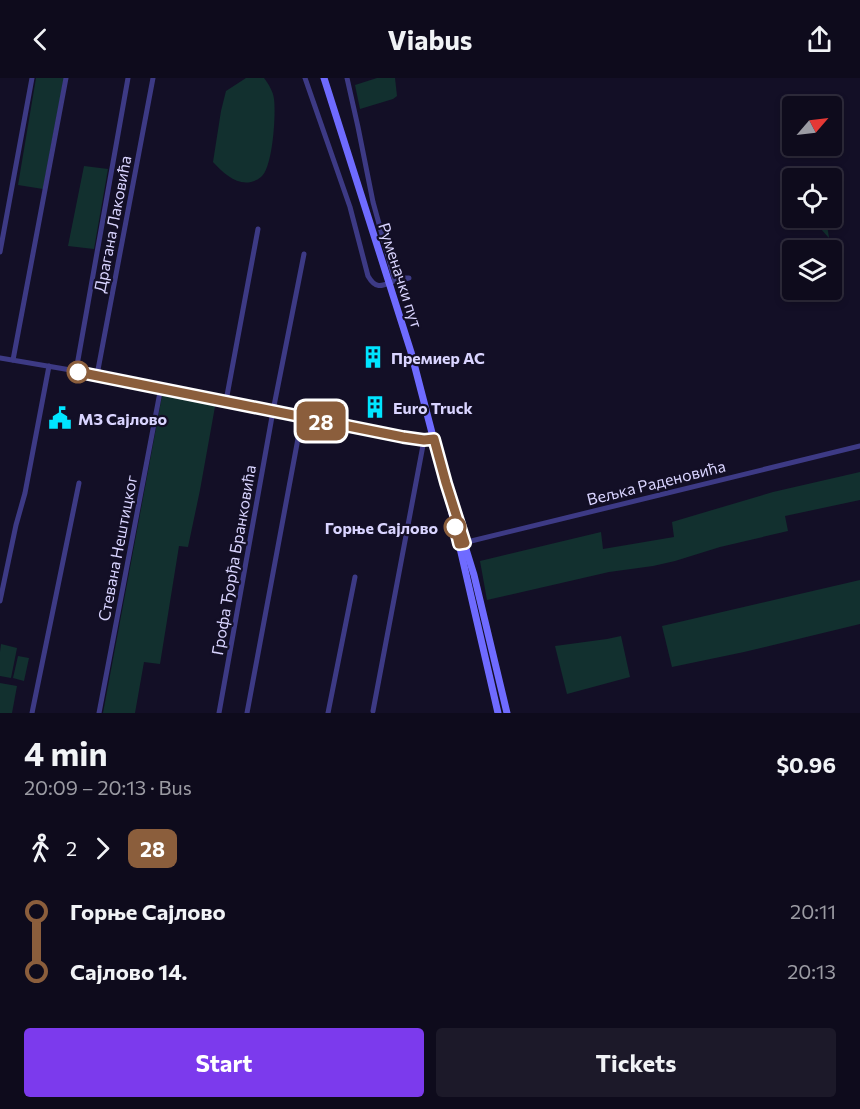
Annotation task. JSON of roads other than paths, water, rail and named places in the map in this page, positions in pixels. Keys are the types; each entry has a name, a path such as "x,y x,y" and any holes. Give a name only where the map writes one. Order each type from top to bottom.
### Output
{"main road":[{"name":"Руменачки пут","path":"324,78 414,362 462,543 498,713"},
{"name":"Руменачки пут","path":"469,573 507,713"}],"street":[{"path":"0,252 32,78"},
{"path":"13,360 66,78"},
{"path":"76,371 128,78"},
{"name":"Драгана Лаковића","path":"97,375 153,78"},
{"path":"305,78 350,207 368,276 374,283 382,286 409,278 394,278 373,202 347,78"},
{"path":"226,401 258,229"},
{"name":"Грофа Ђорђа Бранковића","path":"219,713 273,411 304,254"},
{"path":"0,358 161,387 403,437 434,439"},
{"path":"0,601 25,493 49,366"},
{"name":"Стевана Нештицког","path":"99,713 161,387"},
{"path":"247,713 302,417"},
{"path":"373,711 424,440"},
{"name":"Вељка Раденовића","path":"462,543 860,446"},
{"path":"32,713 79,483"},
{"path":"328,713 355,577"}],"place":[{"name":"Премиер АС","path":"373,357"},
{"name":"Euro Truck","path":"375,407"},
{"name":"МЗ Сајлово","path":"60,418"},
{"name":"Горње Сајлово","path":"455,527"}]}
